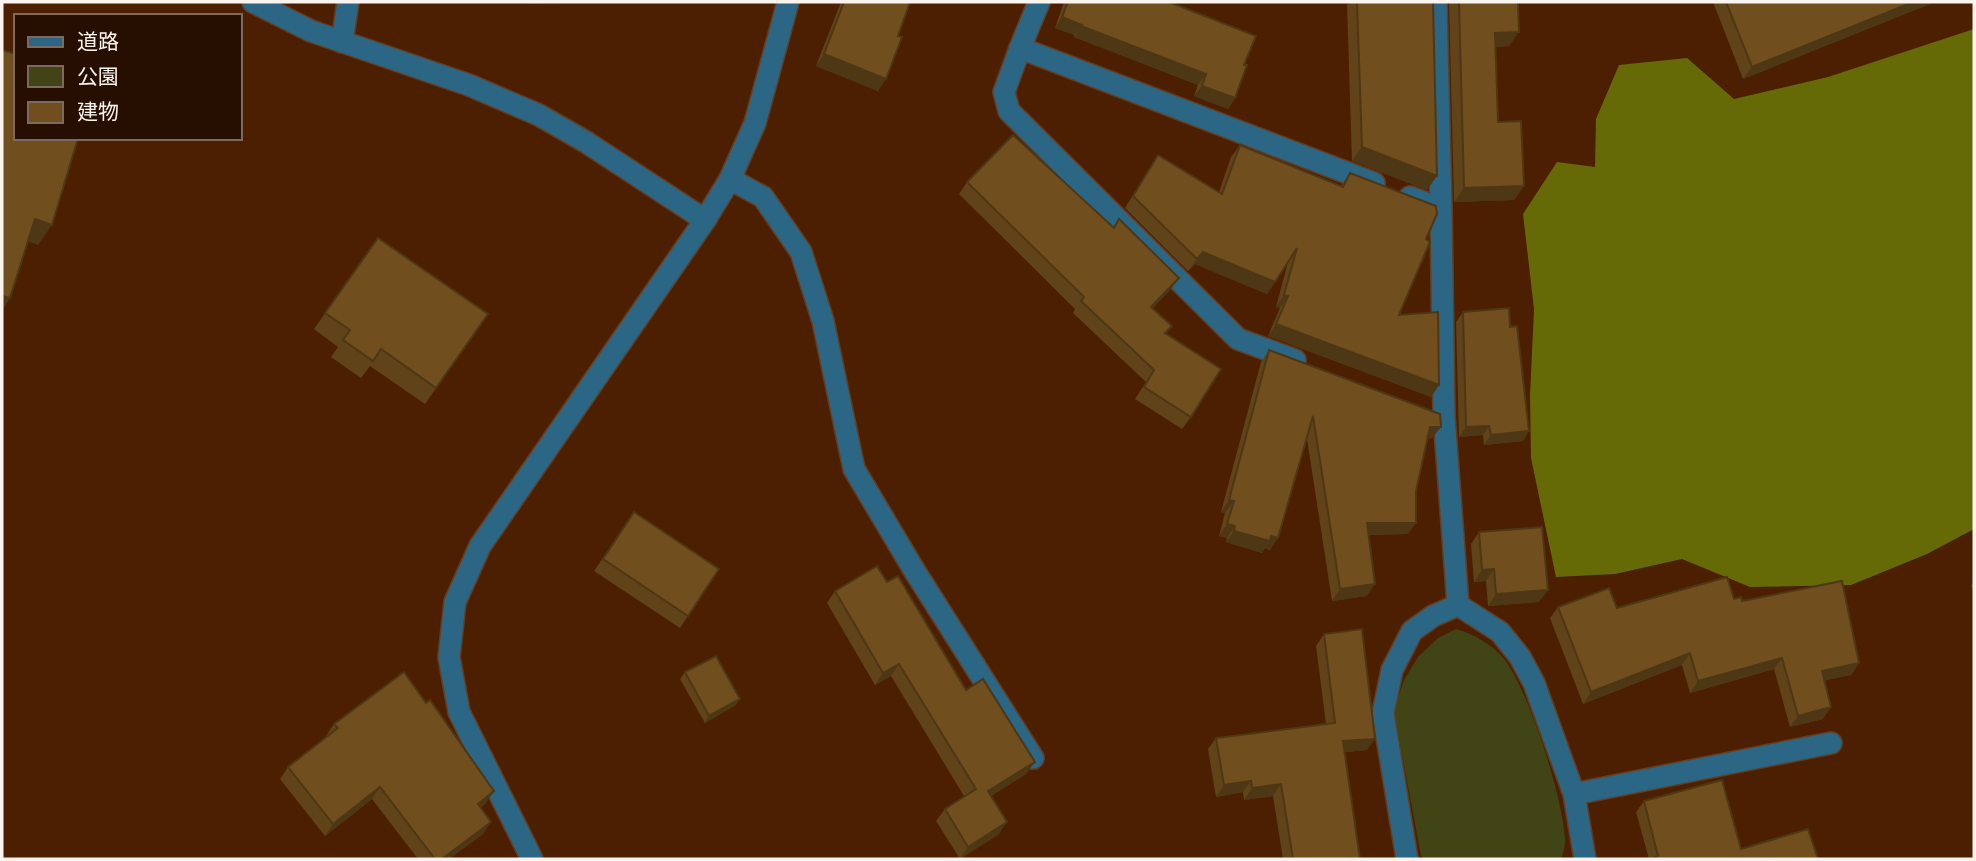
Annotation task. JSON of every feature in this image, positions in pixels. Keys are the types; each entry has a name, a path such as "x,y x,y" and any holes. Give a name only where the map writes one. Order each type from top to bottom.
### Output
{"street":[{"path":"253,2 311,31 469,85 539,115 586,142 705,220"},
{"path":"342,42 348,2"},
{"path":"532,859 459,712 449,657 455,602 480,546 705,220 730,179 755,123 788,2"},
{"path":"1039,2 1004,92 1009,111 1238,339 1315,368"},
{"path":"1436,2 1444,416 1458,605"},
{"path":"1020,48 1441,209"},
{"path":"730,179 763,197 801,252 823,321 854,469 1032,758"},
{"path":"1418,406 1444,416"},
{"path":"1458,605 1500,632 1520,657 1534,683 1574,794 1585,859"},
{"path":"1407,859 1383,713 1387,692 1392,670 1412,631 1433,616 1458,605"},
{"path":"1574,794 1831,743"}],"green space":[{"path":"1456,629 1483,641 1495,650 1505,660 1525,696 1558,797 1565,841 1561,859 1423,859 1421,856 1394,711 1404,680 1418,657 1438,638"}],"shaded area":[{"path":"1974,29 1974,529 1927,554 1851,585 1750,587 1682,559 1615,574 1556,577 1531,458 1530,396 1534,309 1523,214 1557,162 1595,167 1596,119 1619,65 1687,58 1734,99 1828,77"}],"building":[{"path":"844,2 910,2 898,36 902,37 886,79 824,54"},
{"path":"1068,2 1169,2 1256,36 1235,98 1202,86 1206,74 1062,17"},
{"path":"1357,2 1433,2 1437,176 1362,147"},
{"path":"1459,2 1518,2 1519,32 1495,33 1498,122 1521,121 1524,186 1464,188"},
{"path":"1726,2 1913,2 1752,67"},
{"path":"2,50 14,53 14,140 77,140 52,225 35,219 10,298 2,296"},
{"path":"1013,135 1114,228 1119,219 1179,278 1151,307 1172,326 1165,333 1221,369 1191,417 1144,387 1154,370 1081,301 1084,297 967,182"},
{"path":"1240,145 1343,187 1350,173 1436,206 1437,214 1426,239 1430,242 1399,315 1438,312 1439,385 1276,324 1288,296 1284,295 1297,248 1275,282 1203,252 1197,259 1133,196 1158,155 1222,194"},
{"path":"378,238 488,314 436,388 381,349 373,361 343,340 350,330 325,313"},
{"path":"1509,308 1510,327 1517,326 1529,431 1491,435 1489,426 1466,427 1463,312"},
{"path":"1269,350 1440,414 1441,427 1430,427 1416,491 1416,523 1367,523 1375,584 1340,589 1313,416 1278,538 1271,536 1270,541 1234,531 1235,526 1227,524 1234,501 1229,500"},
{"path":"634,512 719,569 688,616 603,559"},
{"path":"1542,527 1548,590 1496,594 1494,569 1482,570 1479,532"},
{"path":"877,566 887,582 898,576 966,690 983,679 1035,762 988,791 1007,822 968,847 945,809 976,789 899,664 883,673 835,591"},
{"path":"1727,577 1734,599 1741,597 1742,601 1842,581 1859,663 1822,671 1831,707 1798,716 1782,658 1698,681 1690,653 1591,692 1558,607 1609,588 1617,608"},
{"path":"1362,629 1375,739 1343,741 1360,859 1293,859 1281,784 1252,788 1251,781 1224,785 1216,738 1335,723 1324,634"},
{"path":"716,656 740,699 709,716 685,672"},
{"path":"404,672 426,703 430,700 494,791 478,804 491,822 442,859 435,859 380,787 333,824 288,767 338,728 334,724"},
{"path":"1722,780 1741,849 1808,829 1818,859 1651,859 1658,856 1644,801"}]}
